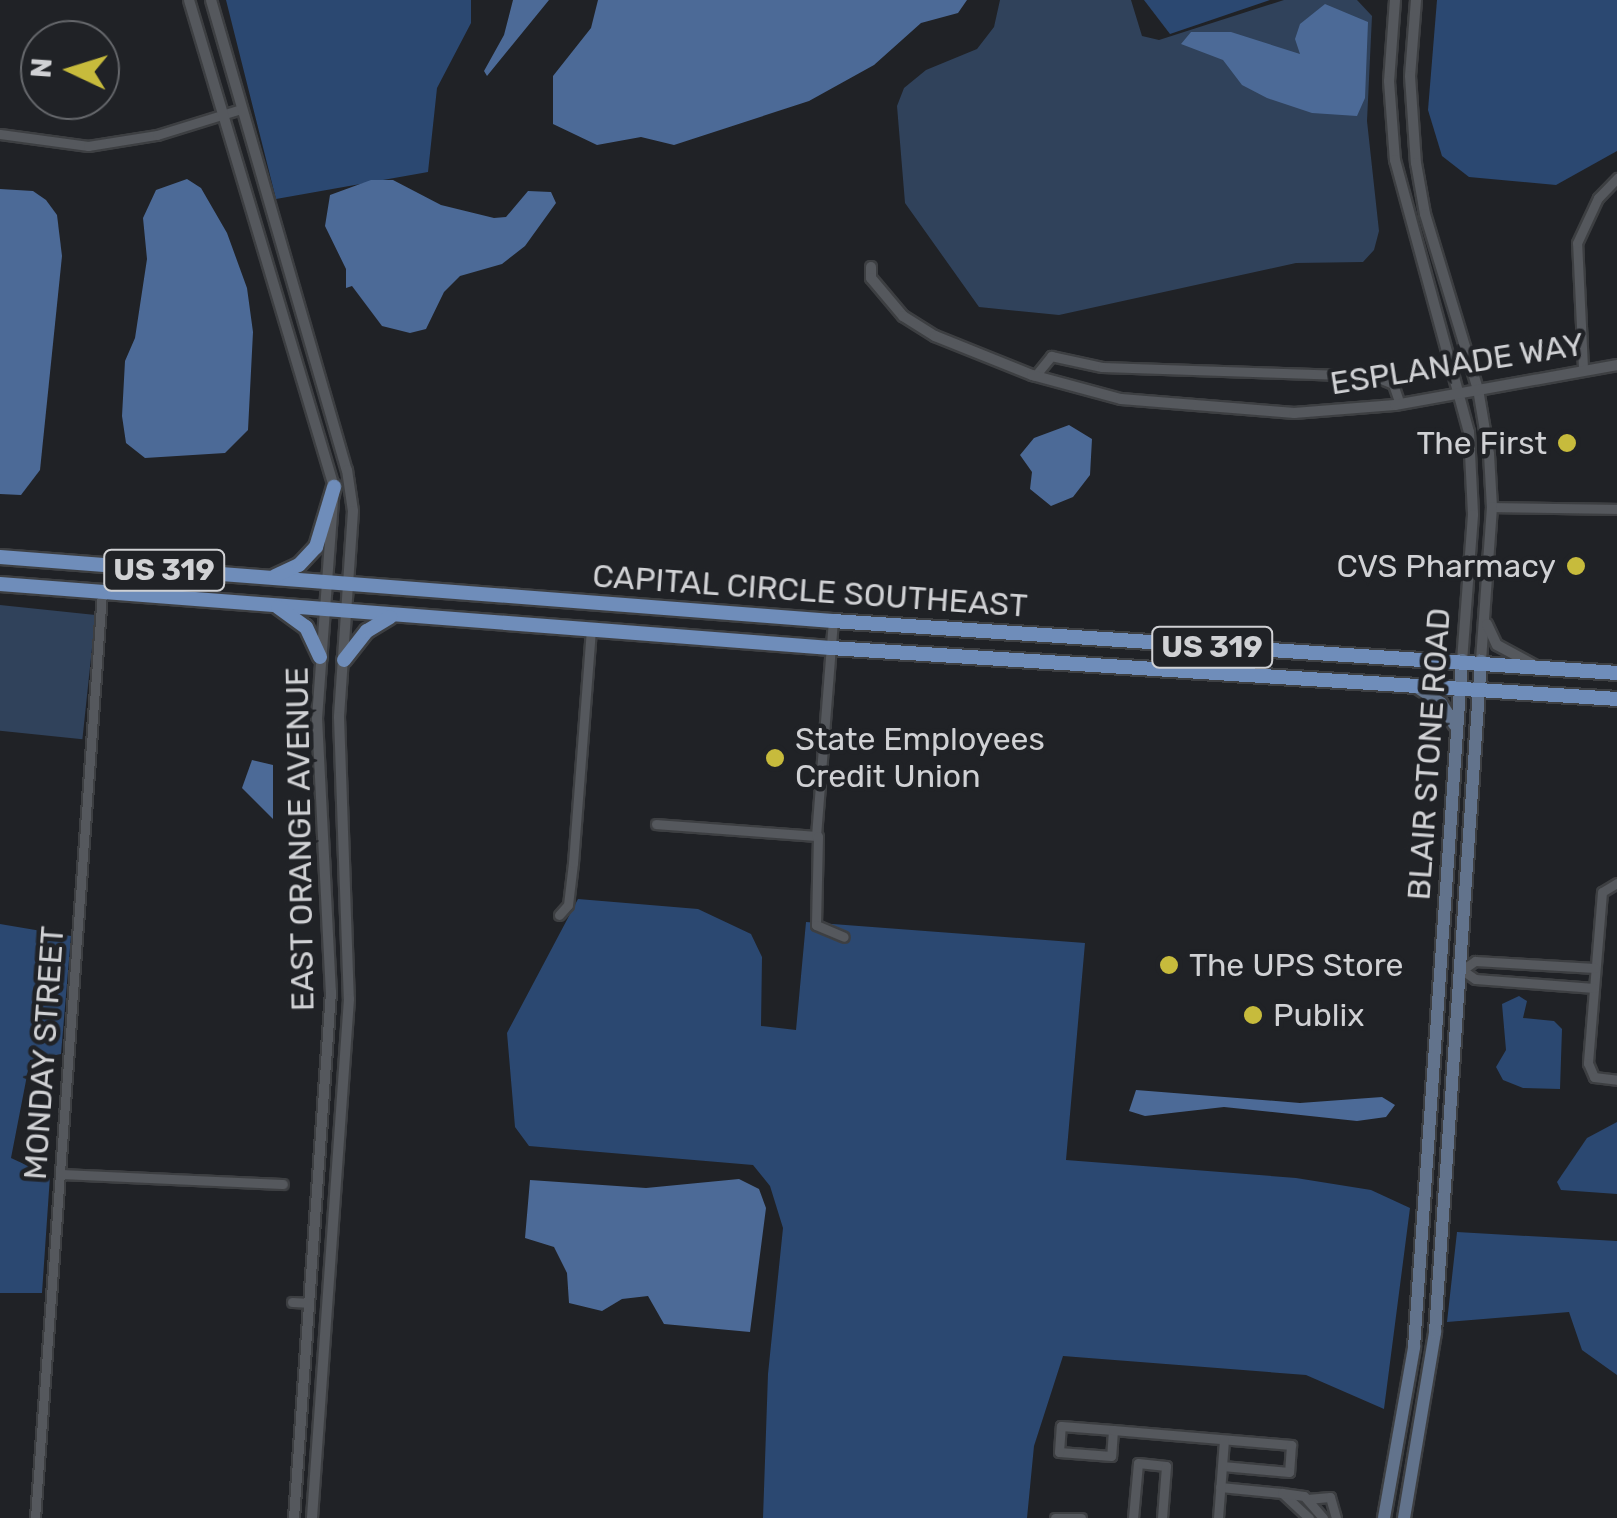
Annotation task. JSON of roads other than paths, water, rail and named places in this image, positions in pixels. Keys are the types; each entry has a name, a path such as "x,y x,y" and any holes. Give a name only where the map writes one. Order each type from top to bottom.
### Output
{"main road":[{"path":"268,578 299,565 316,547 334,487"},
{"name":"CAPITAL CIRCLE SOUTHEAST","path":"0,556 833,622 1481,661 1617,673"},
{"name":"CAPITAL CIRCLE SOUTHEAST","path":"0,584 591,631 1617,699"},
{"path":"277,606 306,627 320,657"},
{"path":"344,660 366,631 392,616"},
{"name":"BLAIR STONE ROAD","path":"1384,1518 1414,1347 1462,660"},
{"name":"BLAIR STONE ROAD","path":"1404,1518 1435,1332 1481,661"},
{"path":"1410,684 1441,703 1456,729"},
{"path":"1443,968 1462,970"}],"street":[{"name":"EAST ORANGE AVENUE","path":"189,0 334,487 320,657 318,751 332,955 294,1518"},
{"name":"EAST ORANGE AVENUE","path":"211,0 347,470 353,511 340,716 349,1000 312,1518"},
{"name":"BLAIR STONE ROAD","path":"1396,0 1389,81 1395,160 1462,392 1472,480 1462,660"},
{"name":"BLAIR STONE ROAD","path":"1416,0 1410,76 1416,163 1425,214 1478,389 1492,507 1481,661"},
{"path":"0,134 88,146 225,115 240,108"},
{"path":"1584,368 1577,243 1598,198 1617,178"},
{"name":"ESPLANADE WAY","path":"871,267 871,278 903,316 1035,376 1120,399 1237,412 1400,404 1617,365"},
{"path":"1035,376 1051,356 1102,366 1374,376 1393,384 1400,404"},
{"path":"1472,480 1492,507 1617,509"},
{"name":"MONDAY STREET","path":"35,1518 102,592"},
{"path":"1484,616 1497,644 1537,667"},
{"path":"833,622 817,836 816,925 844,937"},
{"path":"560,914 568,905 573,863 591,631"},
{"path":"656,824 817,836"},
{"path":"1617,883 1602,892 1588,1063 1594,1076 1617,1080"},
{"path":"1594,988 1475,979 1462,970 1475,960 1595,968"},
{"path":"1537,984 1538,965"},
{"path":"60,1174 282,1184"},
{"path":"292,1302 328,1304"},
{"path":"1114,1430 1111,1456 1059,1452 1061,1426 1114,1430 1224,1440 1291,1445 1289,1472 1222,1466"},
{"path":"1218,1518 1224,1440"},
{"path":"1133,1518 1138,1463 1166,1466 1162,1518"},
{"path":"1220,1487 1330,1498 1336,1518"},
{"path":"1282,1492 1309,1518"},
{"path":"1299,1508 1308,1498"},
{"path":"1308,1498 1323,1518"},
{"path":"1055,1518 1081,1518"}],"place":[{"name":"The First","path":"1567,443"},
{"name":"CVS Pharmacy","path":"1576,566"},
{"name":"State Employees Credit Union","path":"775,758"},
{"name":"The UPS Store","path":"1169,965"},
{"name":"Publix","path":"1253,1015"}]}
